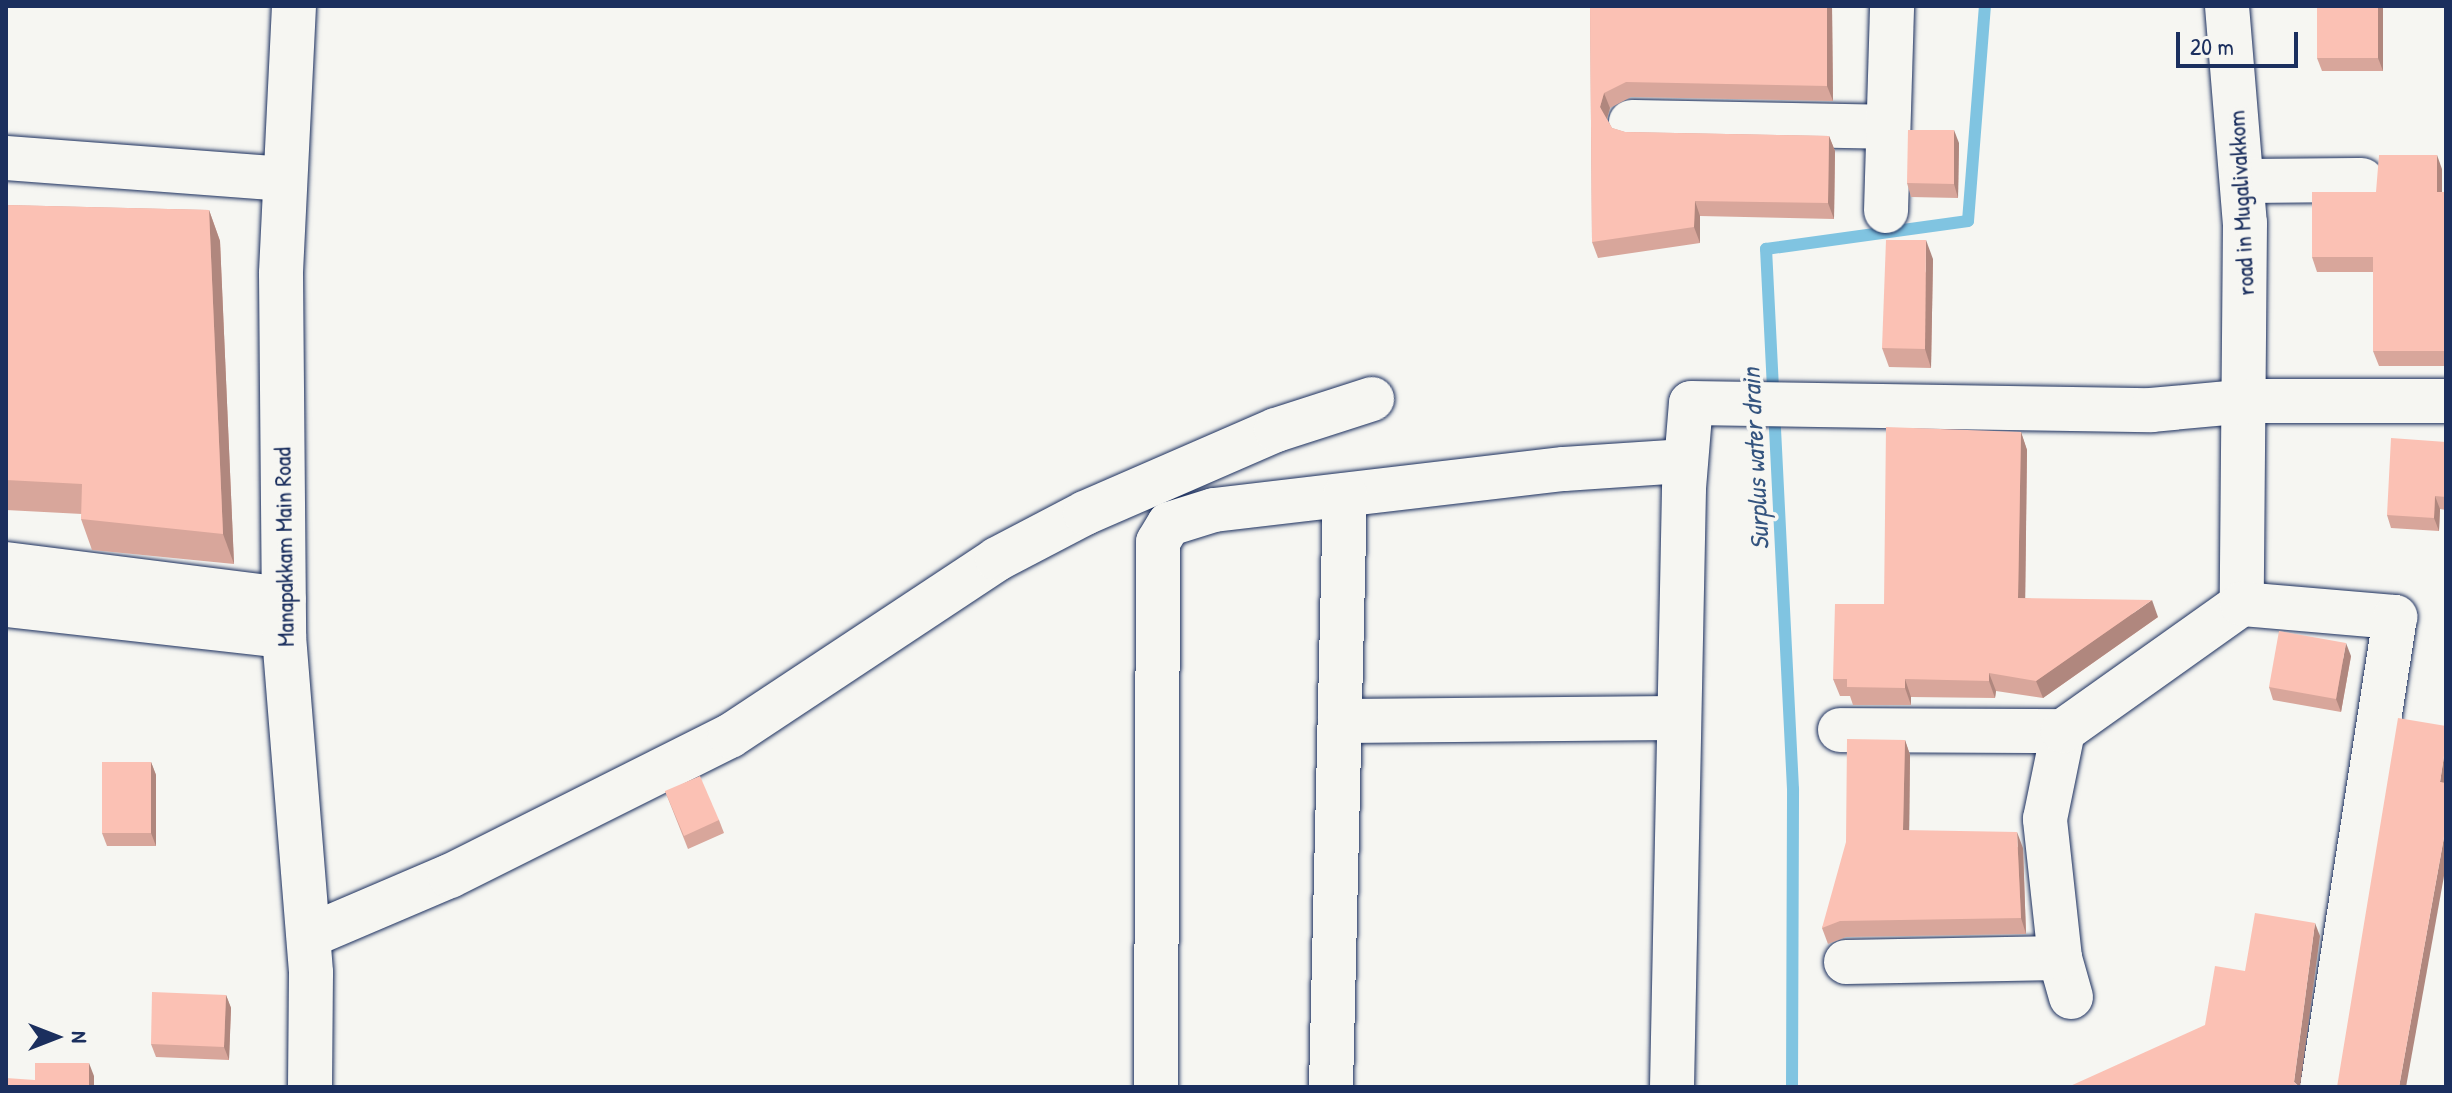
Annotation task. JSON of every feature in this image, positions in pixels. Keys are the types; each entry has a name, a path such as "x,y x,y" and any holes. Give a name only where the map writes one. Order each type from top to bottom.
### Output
{"street":[{"name":"Manapakkam Main Road","path":"294,6 283,179 284,618 309,936 310,1087"},
{"path":"1886,211 1892,6"},
{"name":"road in Mugalivakkom","path":"2227,6 2242,181 2248,401 2242,604"},
{"path":"1631,122 1888,127"},
{"path":"6,158 283,179"},
{"path":"2242,181 2362,180"},
{"path":"309,936 450,876 730,736 997,559 1085,513 1276,430 1372,399"},
{"path":"1672,1087 1686,461 1691,403 2151,410 2248,401 2446,401"},
{"path":"1156,1087 1158,542 1169,524 1214,510 1564,469 1686,461"},
{"path":"1331,1087 1345,495"},
{"path":"6,564 284,618"},
{"path":"1840,730 2063,731 2242,604 2395,617 2322,1087"},
{"path":"6,605 284,618"},
{"path":"1340,721 1679,718"},
{"path":"1846,962 2065,978 2045,819 2063,731"}],"building":[{"path":"1590,6 1827,6 1827,86 1626,82 1604,93 1600,107 1612,128 1625,132 1829,136 1828,203 1695,201 1694,227 1592,242"},
{"path":"2317,6 2378,6 2378,58 2317,58"},
{"path":"1908,130 1954,130 1954,184 1907,183"},
{"path":"2379,155 2437,155 2437,192 2446,192 2446,351 2373,351 2373,257 2312,257 2312,192 2376,192"},
{"path":"6,205 209,210 223,534 81,519 82,484 6,480"},
{"path":"1886,240 1926,240 1925,349 1882,348"},
{"path":"1886,427 2021,432 2018,598 2152,600 2036,681 1989,673 1989,681 1905,679 1905,688 1847,687 1847,679 1833,679 1835,604 1884,604"},
{"path":"2391,438 2446,442 2446,497 2435,496 2434,518 2387,515"},
{"path":"2279,631 2346,643 2336,699 2269,687"},
{"path":"2398,718 2446,726 2440,782 2446,783 2446,826 2399,1087 2337,1087"},
{"path":"1847,739 1905,740 1903,830 2017,832 2021,918 1840,921 1822,928 1846,842"},
{"path":"102,762 151,762 151,833 102,833"},
{"path":"700,776 719,820 684,836 665,791"},
{"path":"2255,913 2315,923 2294,1082 2299,1087 2068,1087 2205,1025 2215,966 2245,971"},
{"path":"152,992 226,995 224,1047 151,1044"},
{"path":"35,1063 89,1063 89,1087 6,1087 6,1078 35,1080"}],"waterway":[{"name":"Surplus water drain","path":"1792,1087 1793,789 1766,249 1968,221 1985,6"}]}
